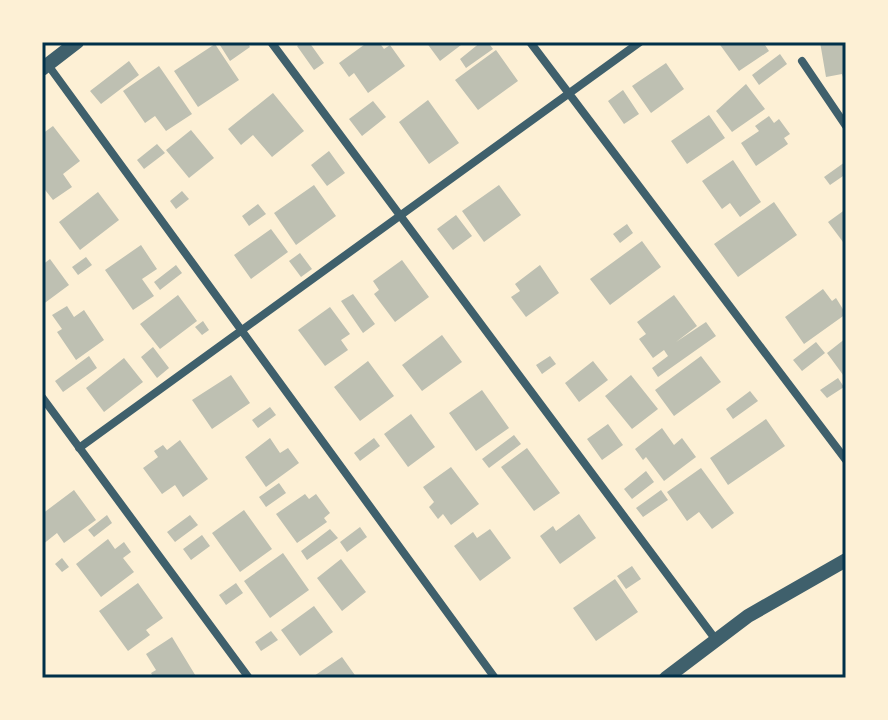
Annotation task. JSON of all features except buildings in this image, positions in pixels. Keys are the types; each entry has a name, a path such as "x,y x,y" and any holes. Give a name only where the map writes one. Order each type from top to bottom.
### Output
{"street":[{"path":"77,42 45,67 495,678"},
{"path":"271,42 716,640"},
{"path":"530,42 846,460"},
{"path":"79,448 640,42"},
{"path":"802,61 846,126"},
{"path":"42,397 249,678"},
{"path":"666,678 790,590 846,560"}]}
